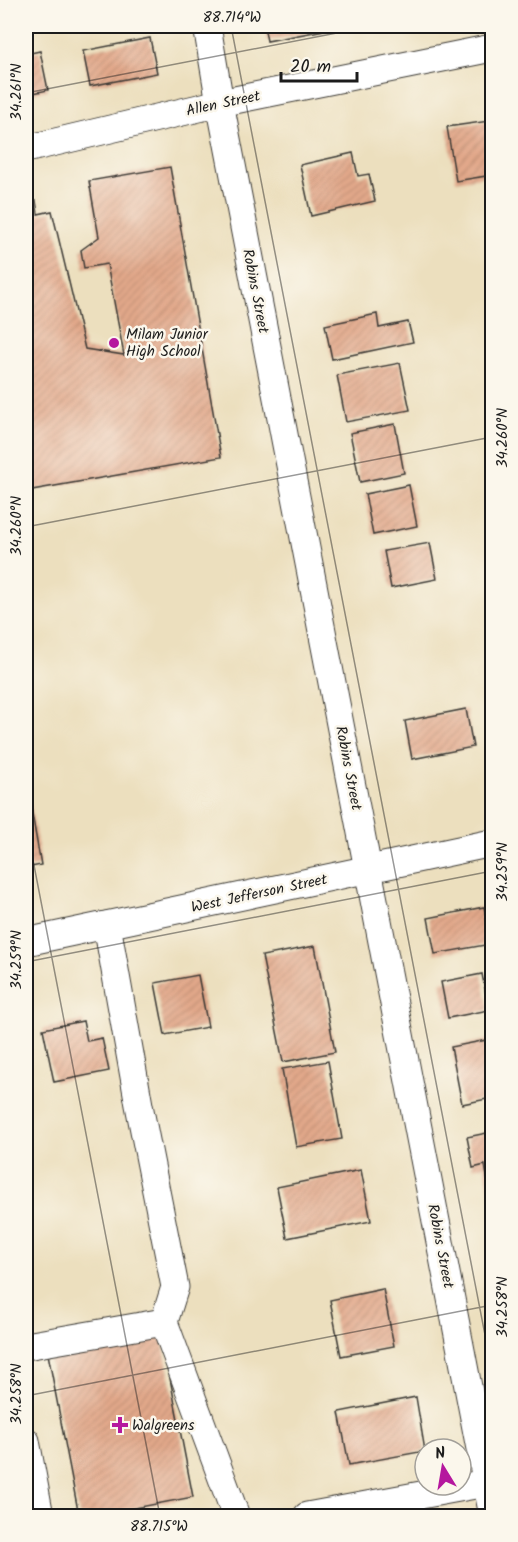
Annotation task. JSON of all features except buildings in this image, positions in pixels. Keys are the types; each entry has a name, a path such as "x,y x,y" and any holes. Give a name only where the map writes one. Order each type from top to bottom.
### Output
{"street":[{"name":"Robins Street","path":"207,26 220,104 492,1511"},
{"name":"Allen Street","path":"26,149 220,104 492,48"},
{"name":"West Jefferson Street","path":"26,942 492,843"},
{"path":"107,925 175,1287 164,1322 236,1516"},
{"path":"26,1346 164,1322"},
{"path":"26,1441 40,1516"},
{"path":"307,1516 486,1483"}],"place":[{"name":"Milam Junior High School","path":"114,343"},
{"name":"Walgreens","path":"120,1425"}]}
